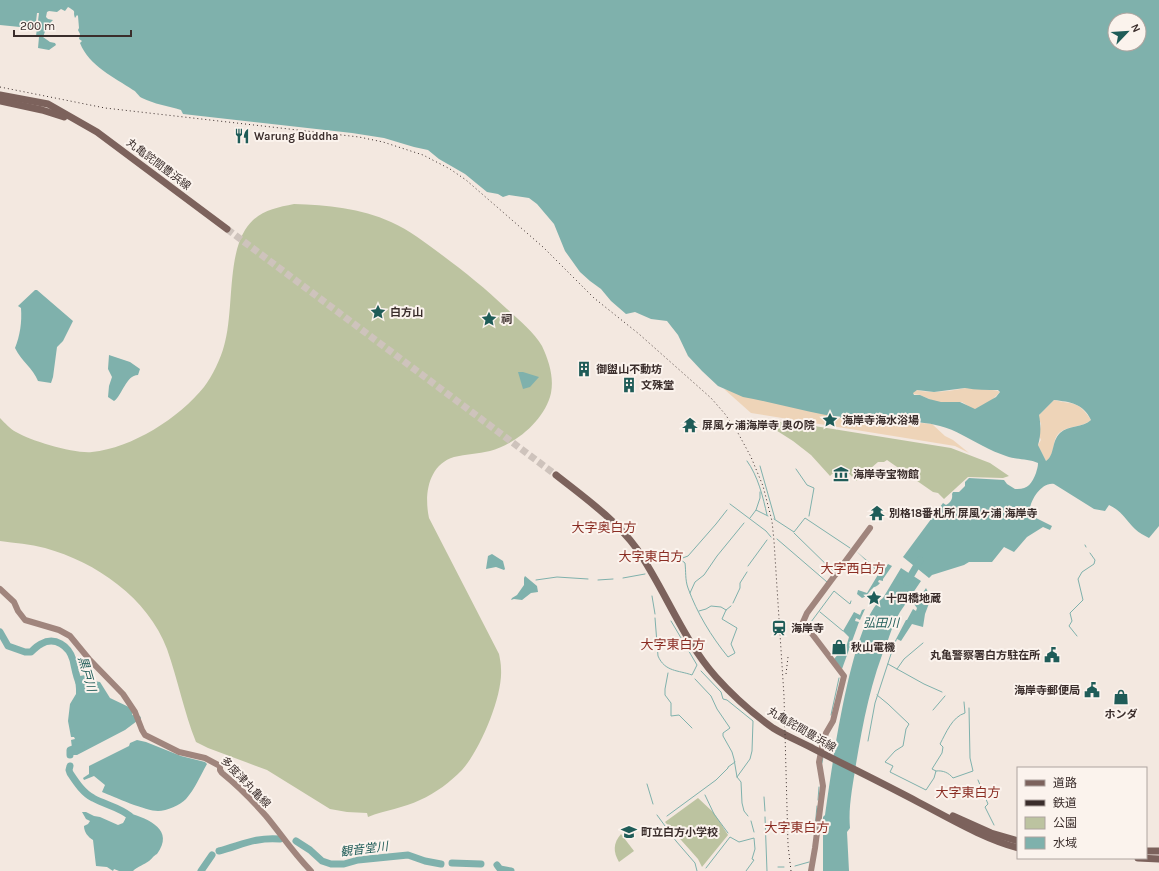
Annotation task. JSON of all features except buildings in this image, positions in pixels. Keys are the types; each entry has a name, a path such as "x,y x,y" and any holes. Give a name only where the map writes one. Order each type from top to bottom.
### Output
{"main road":[{"name":"丸亀詫間豊浜線","path":"0,95 48,104 97,132 227,229"},
{"name":"丸亀詫間豊浜線","path":"0,101 42,110 76,120"},
{"name":"丸亀詫間豊浜線","path":"556,475 606,515 625,534 637,549 699,654 716,677 740,702 775,729 863,775 918,801"},
{"path":"811,871 822,786 819,762 826,733 833,721 844,676 803,622 807,613 870,528"},
{"name":"多度津丸亀線","path":"0,589 14,602 18,611 25,620 59,630 70,636 88,659 123,694 136,712 145,735 179,752 205,758 220,766 222,773 246,794 300,860 311,871"},
{"path":"918,801 991,833 1017,841"},
{"path":"918,801 976,833 994,841 1017,848"},
{"path":"1147,851 1159,851"},
{"path":"1147,858 1159,859"}],"green space":[{"path":"294,204 331,206 368,213 391,222 417,237 451,261 531,331 539,341 547,357 552,381 548,403 543,412 528,430 510,443 500,448 486,452 454,457 445,461 433,474 428,491 427,500 429,518 499,654 501,680 489,722 476,750 469,761 448,783 432,794 414,803 368,817 367,813 330,809 267,770 196,742 167,649 147,614 133,598 101,573 64,554 45,548 0,541 0,418 14,431 23,436 64,449 92,452 123,445 138,438 154,430 182,410 194,399 207,383 221,356 227,333 233,271 239,242 245,230 255,218 266,211"},
{"path":"760,420 802,424 951,448 990,463 1009,476 1003,478 968,477 944,499 938,493 933,492 887,460 884,462 878,462 856,481 841,465 830,476 811,455 793,441"},
{"path":"698,798 714,813 728,835 702,867 698,859 665,822"},
{"path":"621,834 634,851 619,862 615,851 615,844"}],"sand":[{"path":"966,388 1000,392 992,400 974,410 962,402 936,402 920,395 913,394 913,392 917,390 935,392"},
{"name":"海岸寺海水浴場","path":"724,389 847,419 877,422 932,424 945,436 953,440 969,453 955,446 751,413"},
{"path":"1054,400 1079,406 1091,420 1087,423 1063,430 1059,433 1055,440 1051,455 1046,461 1038,445 1041,440 1039,435 1041,424 1038,416"}],"water":[{"path":"0,0 1159,0 1159,526 1149,538 1140,533 1113,507 1109,505 1105,511 1094,509 1054,484 1050,484 1041,488 1032,501 1030,509 1036,518 1052,526 1050,530 1043,527 1027,537 1014,552 1004,547 992,562 969,562 932,575 929,578 903,557 943,503 946,505 950,502 953,492 959,492 965,486 965,482 969,478 1004,480 1015,489 1026,487 1033,480 1038,463 1003,455 988,449 957,432 940,426 910,422 868,421 844,418 743,397 718,386 702,371 688,356 678,335 667,321 651,319 635,312 626,314 611,301 601,289 580,272 565,251 554,224 537,204 529,198 509,195 503,197 498,194 487,192 465,174 439,159 428,150 384,138 183,114 181,110 147,100 96,65 89,58 80,43 82,41 79,39 80,34 78,30 78,16 77,15 75,18 74,11 68,7 65,11 61,9 57,12 47,12 46,17 53,20 47,26 43,37 56,45 49,50 38,48 39,37 36,36 39,13 37,13 35,30 0,25","holes":["965,388 977,390 998,390 1000,392 996,397 975,409 960,402 941,402 920,395 914,395 913,393 917,390 934,392","1054,400 1076,404 1088,414 1091,420 1088,423 1063,430 1055,440 1051,455 1046,461 1038,445 1040,438 1039,415"]},
{"path":"35,290 37,290 73,321 63,341 57,347 51,383 38,381 36,376 20,357 15,348 21,324 21,308 18,306"},
{"path":"109,355 130,362 140,369 138,375 130,378 114,401 108,397 112,377 108,369"},
{"path":"518,372 539,377 530,387 523,389"},
{"path":"856,551 882,573 888,564 892,566 883,581 879,580 878,582 880,583 862,598 857,594 858,590 867,593 879,573"},
{"path":"492,554 503,561 504,570 496,567 486,569 488,556"},
{"name":"弘田川","path":"901,568 921,581 895,622 882,655 868,701 850,804 850,828 847,832 849,871 823,871 823,817 825,815 844,699 852,665 861,635 872,612 883,598"},
{"path":"525,576 537,586 538,592 531,593 522,600 511,600 517,595 524,585"},
{"path":"926,588 931,598 925,614 923,627 912,624 901,641 897,639 892,651 895,641 906,620 913,609 916,611 917,608 914,604 915,602 917,602"},
{"path":"865,609 860,620 856,618 855,621 859,622 842,669 834,659 847,644 849,637 843,631 854,612 860,615 862,610"},
{"path":"90,674 94,680 100,682 110,698 133,709 132,715 140,716 141,718 140,721 137,721 125,730 77,755 73,755 71,740 75,739 74,737 71,737 68,721 70,704 76,694 75,677"},
{"path":"137,740 181,756 205,762 207,764 186,799 165,810 158,811 146,809 102,792 105,785 94,776 84,780 83,778 89,774 89,766 129,746 130,743"},
{"path":"82,812 100,817 118,825 123,823 129,813 144,819 151,822 161,832 163,838 162,846 157,854 145,864 133,871 119,871 114,869 113,871 107,867 96,866 93,840 89,837 84,828 84,826 90,821 86,819"}],"waterway":[{"path":"747,461 757,480 767,515"},
{"path":"760,466 775,519"},
{"path":"796,469 807,485 814,488 809,516"},
{"path":"756,510 760,498 760,492"},
{"path":"730,504 766,531 771,537"},
{"path":"727,510 688,556 680,559 685,563 687,585 700,615 710,633 728,657 735,653 731,644 737,628 722,619 726,610 731,606"},
{"path":"750,518 756,510 768,516"},
{"path":"774,519 794,532 805,518 850,548"},
{"path":"690,593 695,582 704,575 717,556 744,523"},
{"path":"794,533 834,572"},
{"path":"777,539 827,582"},
{"path":"748,566 767,540"},
{"path":"1077,636 1069,626 1072,621 1070,613 1083,600 1078,579 1082,572 1094,564 1095,560 1090,553"},
{"name":"弘田川","path":"907,582 920,560"},
{"path":"838,576 842,570"},
{"path":"733,603 740,588 740,583 747,572"},
{"path":"623,578 645,574"},
{"path":"536,580 557,577 588,579"},
{"path":"598,580 613,579"},
{"path":"811,622 834,591 850,604 851,601"},
{"path":"652,596 655,614"},
{"path":"909,599 914,603"},
{"path":"699,611 711,606 721,607 726,610"},
{"path":"820,612 843,631"},
{"path":"655,618 658,656 661,661 672,670 692,675 697,665 671,621"},
{"name":"黒戸川","path":"0,632 8,646 25,652 31,652 46,642 51,641 61,644 71,655 80,685"},
{"path":"897,669 904,659 923,643"},
{"path":"868,741 875,703 892,651"},
{"path":"888,664 942,692"},
{"path":"701,671 721,692 723,699 727,700 753,721 752,751 750,759 737,777"},
{"path":"668,673 665,695 671,703 671,716 679,715 692,728"},
{"path":"831,715 839,678"},
{"path":"695,679 711,696 717,709 730,728 723,733 723,736 732,752 737,777 741,782 742,803 744,811 748,816"},
{"path":"877,695 909,724 906,729 903,746 895,751 885,762 893,766 890,772 926,790 934,778 936,771 932,769 942,753 943,747 940,744 947,730 956,718 965,713 964,702"},
{"path":"933,710 945,696"},
{"path":"936,771 946,772 953,778 973,771 970,758 969,708"},
{"name":"黒戸川","path":"70,755 70,750 81,746"},
{"path":"822,763 823,757"},
{"path":"667,816 716,780 735,762"},
{"name":"黒戸川","path":"70,766 70,773 77,784 89,796 126,813 130,816 128,822"},
{"path":"978,780 988,804 985,807 994,825"},
{"path":"647,784 653,804"},
{"path":"818,800 819,787"},
{"path":"705,795 714,814 728,833"},
{"path":"764,797 765,811"},
{"path":"815,828 817,806"},
{"path":"657,815 676,841 695,863 697,871"},
{"path":"765,817 767,871"},
{"path":"751,821 754,832"},
{"path":"706,868 730,837 739,842 754,838 755,849 752,859 754,860 746,871"},
{"name":"観音堂川","path":"219,851 256,840 280,839"},
{"name":"観音堂川","path":"296,841 310,850 322,861 331,864 344,864 358,860 408,855 425,861 441,864"},
{"name":"観音堂川","path":"201,871 212,855"},
{"path":"795,866 809,862"},
{"name":"観音堂川","path":"452,863 481,864"},
{"name":"観音堂川","path":"497,865 500,869 511,871"},
{"path":"778,867 784,867"}],"tunnel":[{"path":"227,229 556,475"}],"railway":[{"path":"0,87 105,108 359,137 383,142 423,155 450,169 466,180 543,247 594,298 639,334 711,398 725,414 738,433 751,457 763,486 772,521 784,696 788,845 791,871"},
{"path":"786,674 788,657"}],"place":[{"name":"Warung Buddha","path":"242,136"},
{"name":"白方山","path":"378,312"},
{"name":"祠","path":"489,319"},
{"name":"御盥山不動坊","path":"584,369"},
{"name":"文殊堂","path":"629,385"},
{"name":"海岸寺海水浴場","path":"830,420"},
{"name":"屏風ヶ浦海岸寺 奥の院","path":"690,425"},
{"name":"海岸寺宝物館","path":"841,474"},
{"name":"別格18番札所 屏風ヶ浦 海岸寺","path":"877,513"},
{"name":"十四橋地蔵","path":"874,598"},
{"name":"海岸寺","path":"779,628"},
{"name":"秋山電機","path":"839,647"},
{"name":"丸亀警察署白方駐在所","path":"1052,655"},
{"name":"海岸寺郵便局","path":"1092,690"},
{"name":"ホンダ","path":"1121,697"},
{"name":"町立白方小学校","path":"629,832"}],"district":[{"name":"大字奥白方","path":"604,527"},
{"name":"大字東白方","path":"651,556"},
{"name":"大字西白方","path":"853,568"},
{"name":"大字東白方","path":"673,644"},
{"name":"大字東白方","path":"968,792"},
{"name":"大字東白方","path":"797,827"}]}
